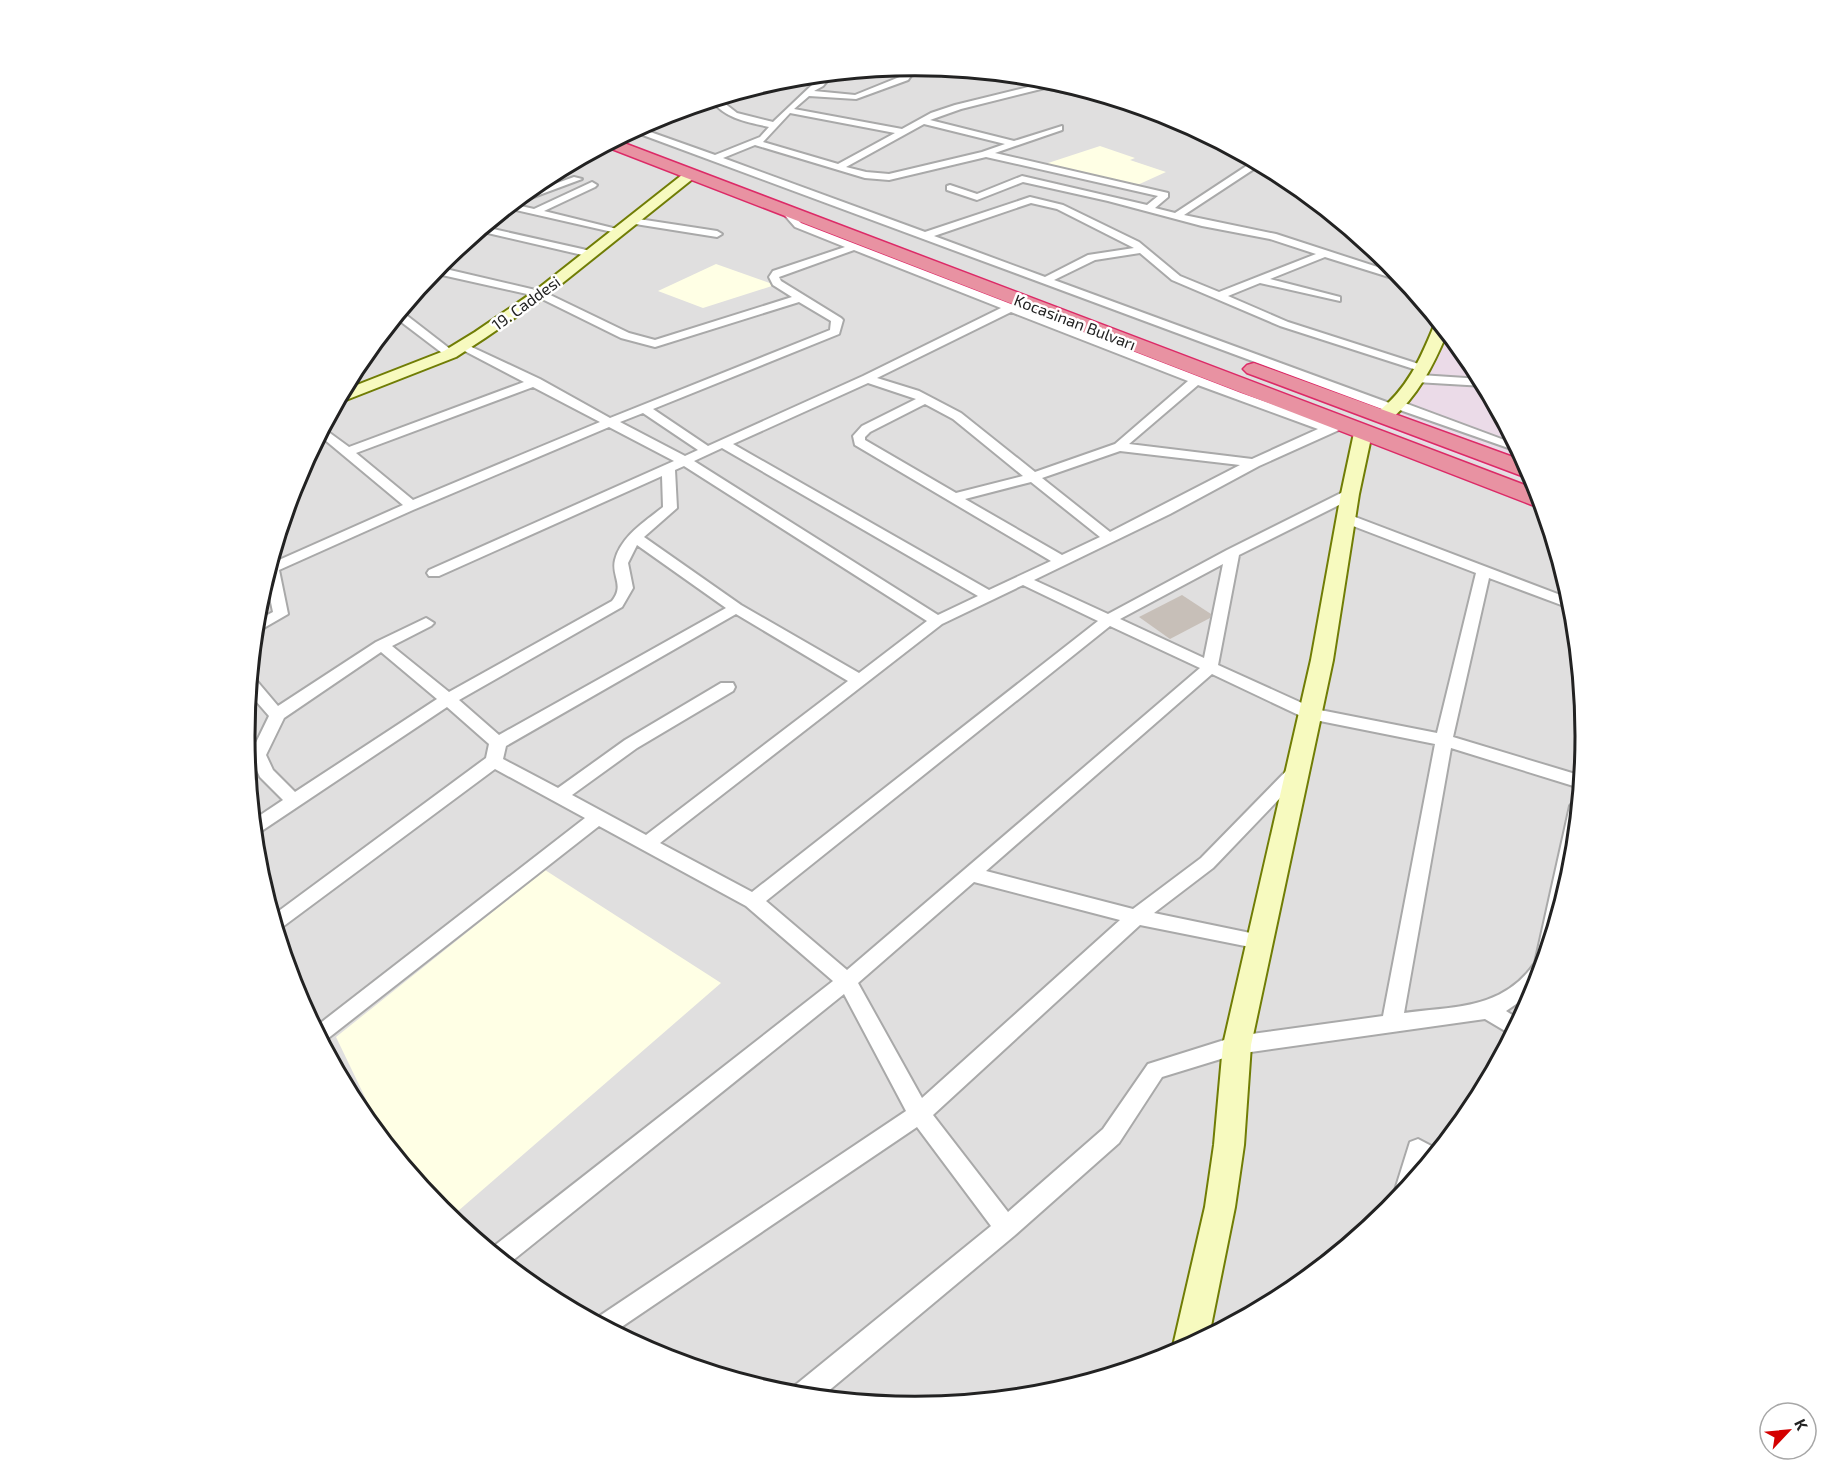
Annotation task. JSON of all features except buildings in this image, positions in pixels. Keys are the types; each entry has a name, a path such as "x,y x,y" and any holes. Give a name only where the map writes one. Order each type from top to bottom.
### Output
{"highway":[{"path":"635,140 655,155"},
{"name":"Kocasinan Bulvarı","path":"630,142 691,174 1529,496"},
{"name":"Kocasinan Bulvarı","path":"621,146 655,155 1392,410 1516,465"},
{"path":"617,148 655,155"},
{"path":"1363,433 1384,435 1393,432 1396,426 1392,410"}],"street":[{"path":"807,93 856,97 906,76"},
{"path":"714,159 763,139 789,110 820,84"},
{"path":"839,167 923,121 958,106 1034,87"},
{"path":"721,106 732,113 774,125"},
{"path":"789,110 903,132"},
{"path":"923,121 1015,144"},
{"path":"754,142 870,176 889,177 985,154 1059,128"},
{"path":"647,134 1392,410 1507,446"},
{"path":"1002,148 1026,153 1048,167"},
{"path":"985,154 1165,195 1149,208"},
{"path":"1177,216 1250,168"},
{"name":"19. Caddesi","path":"352,392 456,350 540,294 691,174"},
{"path":"545,190 577,179"},
{"path":"950,188 977,197 1022,179 1149,208 1202,223 1272,236 1385,273"},
{"path":"535,212 592,185"},
{"path":"924,236 1030,200 1060,207 1135,244 1176,278 1284,324 1422,374 1471,381"},
{"path":"520,208 618,232"},
{"path":"785,210 798,225 1010,308 1327,429 1363,433 1311,714 1237,1045 1229,1144 1221,1197 1207,1274 1193,1335"},
{"path":"632,221 717,234"},
{"path":"491,231 591,254"},
{"path":"277,566 411,505 606,422 835,332 837,320 777,284 774,277 777,273 854,247"},
{"path":"1046,280 1092,257 1143,250"},
{"path":"1219,296 1326,253"},
{"path":"446,272 540,294 642,342 655,344 800,298"},
{"path":"1260,280 1336,299"},
{"path":"434,573 867,379 1010,308"},
{"path":"405,318 456,350 536,382 606,422 683,460 937,621"},
{"path":"1392,410 1422,374 1439,334"},
{"path":"867,379 926,399 957,416 1109,538"},
{"path":"953,498 1033,477 1119,447 1197,380"},
{"path":"347,452 536,382"},
{"path":"926,399 866,429 858,439 862,445 1061,561"},
{"path":"644,408 706,450"},
{"path":"646,844 937,621 1327,429"},
{"path":"328,435 411,505"},
{"path":"722,443 989,596"},
{"path":"1119,447 1254,463"},
{"path":"261,823 448,699 617,604 626,588 621,563 624,554 635,537 670,508 668,467"},
{"path":"753,901 1108,620 1232,553 1348,506 1484,571 1560,601"},
{"path":"635,537 736,608 860,681"},
{"path":"504,1252 847,981 1210,668 1232,553"},
{"path":"1392,1023 1444,740 1484,571"},
{"path":"1023,580 1311,714 1444,740 1574,780"},
{"path":"266,622 281,614 273,583"},
{"path":"281,919 496,752 736,608"},
{"path":"294,801 266,773 258,755 277,716 381,645 426,623"},
{"path":"381,645 448,699 496,752 559,796 753,901 847,981 919,1114 1006,1228"},
{"path":"559,796 631,744 727,687"},
{"path":"256,691 277,716"},
{"path":"610,1321 919,1114 1136,917 1207,863 1299,769"},
{"path":"325,1031 598,818"},
{"path":"971,874 1136,917 1260,942"},
{"path":"812,1388 1006,1228 1111,1136 1155,1070 1237,1045 1488,1010 1513,998 1525,988"},
{"path":"1488,1010 1509,1024"},
{"path":"1411,1171 1418,1149 1426,1154"}],"shaded area":[{"path":"915,76 1001,82 1086,99 1168,127 1245,165 1317,213 1350,240 1411,301 1439,335 1433,350 1391,413 1377,424 1523,479 1553,566 1562,608 1574,693 1574,780 1569,823 1553,907 1525,989 1487,1067 1439,1138 1382,1203 1350,1233 1282,1285 1245,1308 1168,1346 1086,1374 1044,1384 958,1395 915,1396 829,1391 786,1384 744,1374 662,1346 585,1308 548,1285 480,1233 448,1203 391,1138 366,1103 343,1066 305,989 277,907 268,865 256,780 255,736 256,693 268,608 277,566 305,484 343,406 366,370 391,335 448,270 480,240 548,188 585,165 662,127 744,99 786,89 829,82"},
{"path":"1100,146 1135,158 1130,160 1166,172 1133,187 1045,164"},
{"path":"716,264 775,285 703,308 658,291"},
{"path":"1439,335 1487,406 1523,480 1376,425 1391,413 1433,350"},
{"path":"545,870 721,983 457,1212 419,1172 372,1111 336,1037"}]}
